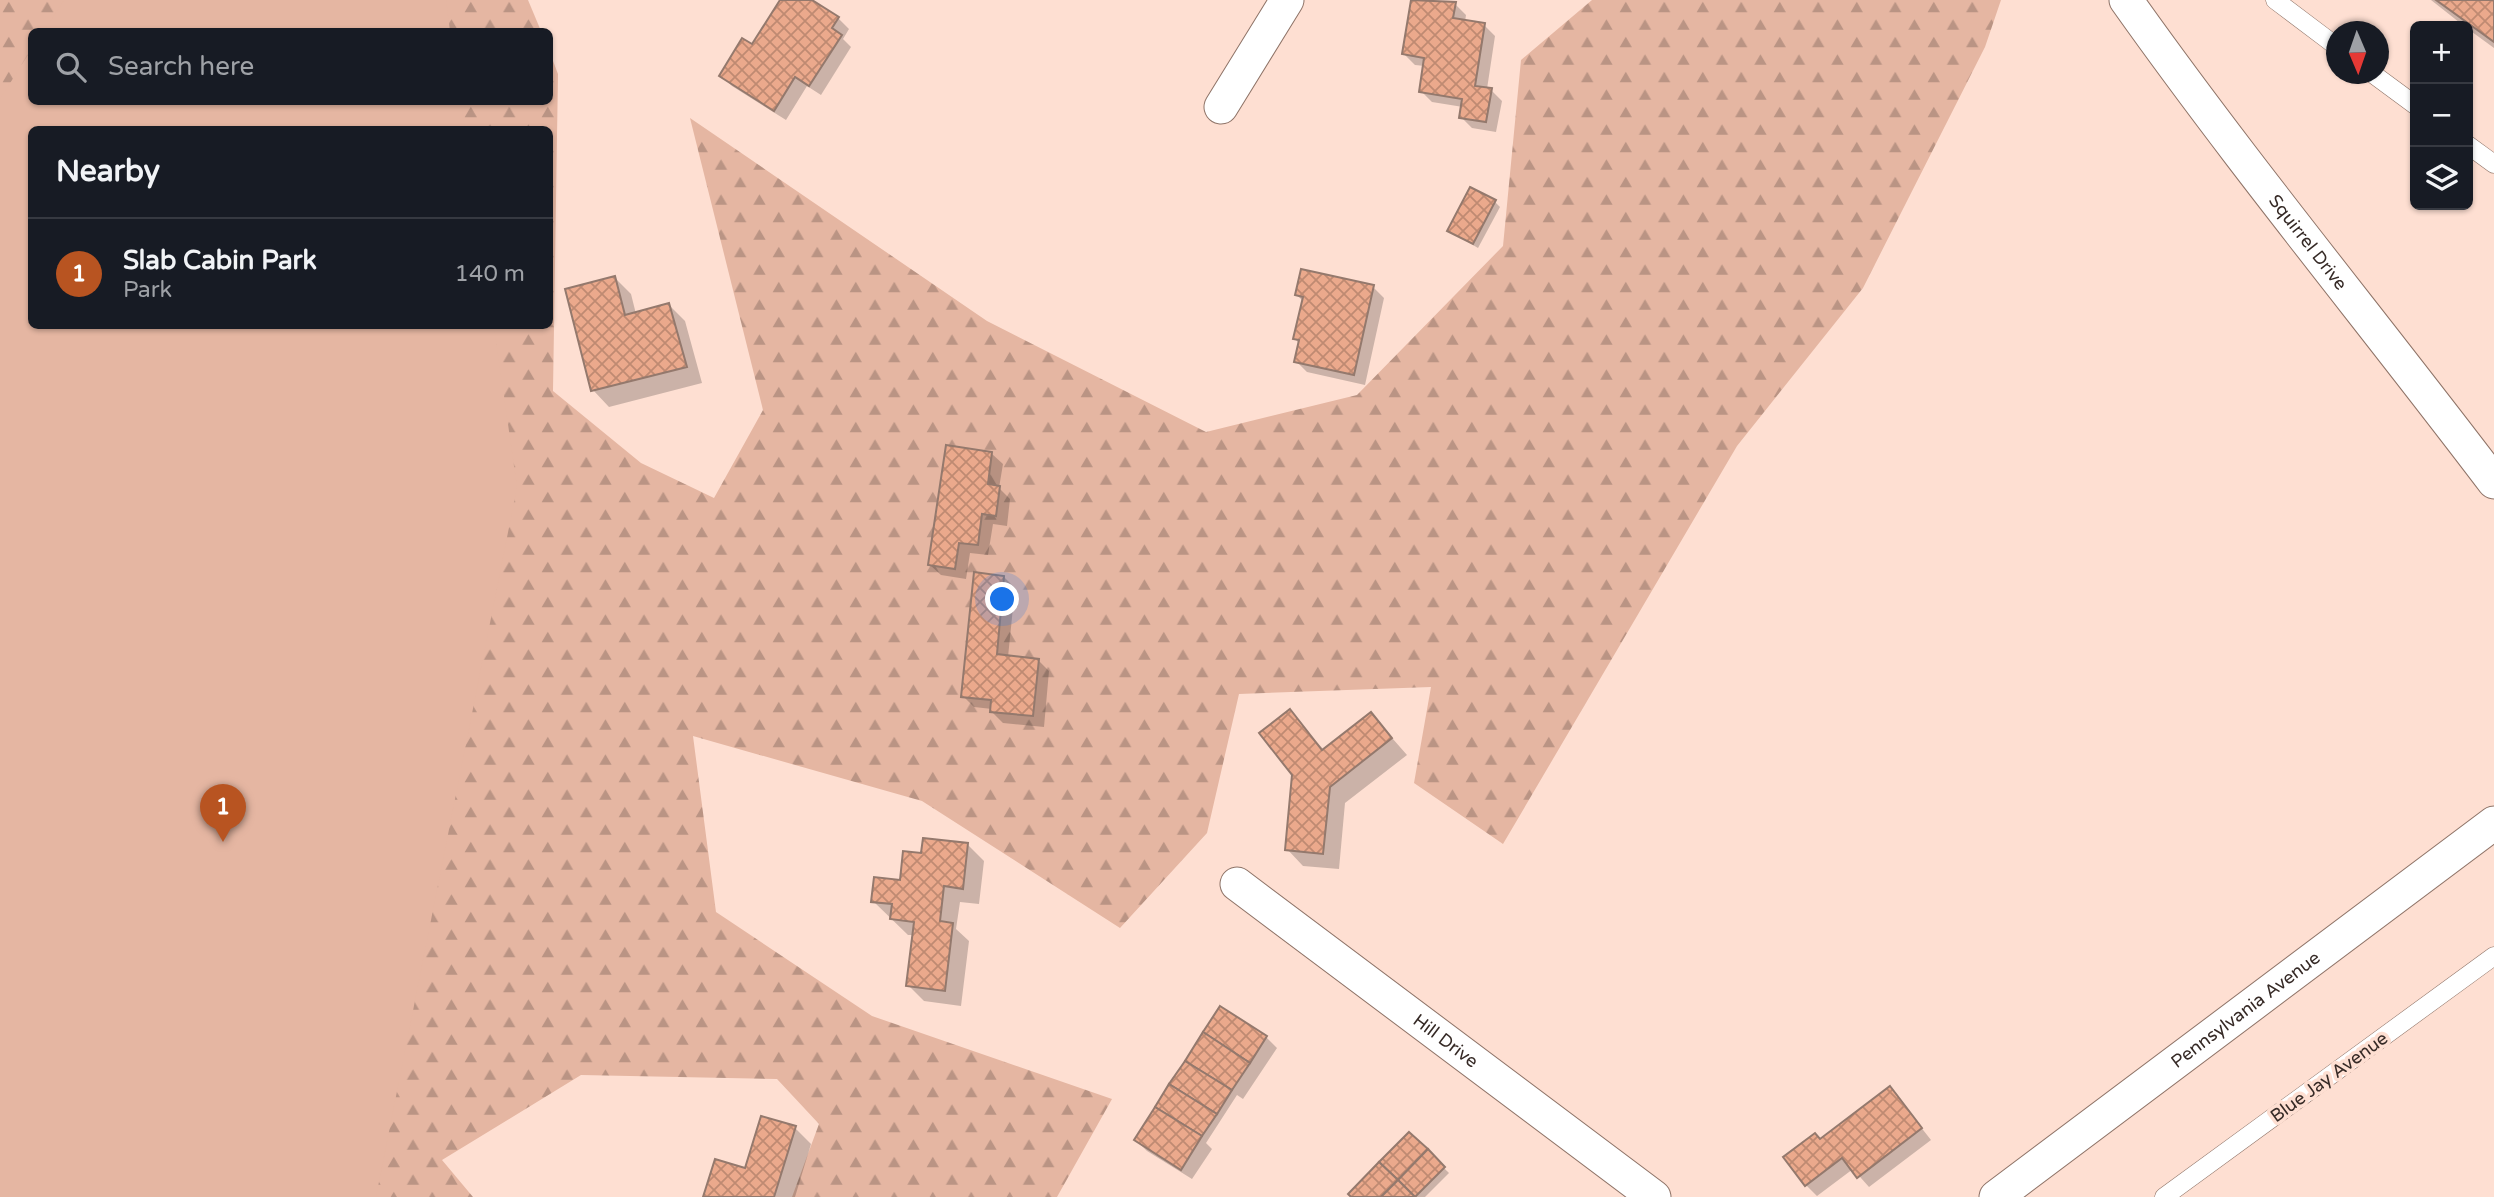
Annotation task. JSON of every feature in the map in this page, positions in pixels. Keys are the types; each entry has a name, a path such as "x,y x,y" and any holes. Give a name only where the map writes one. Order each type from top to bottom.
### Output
{"street":[{"path":"1221,107 1287,0"},
{"name":"Squirrel Drive","path":"2128,0 2198,102 2355,300 2494,482"},
{"name":"Pennsylvania Avenue","path":"1996,1197 2494,823"},
{"name":"Hill Drive","path":"1237,884 1654,1197"}],"lane":[{"path":"2274,0 2326,39"},
{"path":"2387,84 2410,101"},
{"path":"2471,147 2494,164"},
{"name":"Blue Jay Avenue","path":"2164,1197 2494,956"}],"green space":[{"path":"0,0 221,0 194,28 28,28 28,105 32,105 32,126 28,126 28,136 0,176"},
{"path":"64,0 446,0 450,28 46,28"},
{"path":"336,0 528,0 540,28 335,28"},
{"path":"1592,0 2001,0 1985,47 1863,288 1737,446 1503,844 1414,783 1431,687 1239,694 1207,833 1120,928 922,801 693,736 716,912 872,1016 1112,1099 1057,1197 792,1197 819,1124 777,1079 581,1075 442,1160 473,1197 0,1197 0,1153 294,329 553,329 553,126 246,126 253,105 553,105 553,61 558,74 553,391 641,463 714,498 763,410 690,118 987,321 1206,432 1357,395 1503,246 1521,60"},
{"path":"28,55 28,105 461,105 465,126 28,126 28,329 494,329 517,487 376,1197 0,1197 0,99"}],"building":[{"path":"780,0 812,0 839,17 832,28 842,35 809,86 795,77 774,111 719,76 742,38 752,44"},
{"path":"1411,0 1456,2 1453,18 1485,23 1475,86 1492,88 1486,122 1459,118 1462,99 1419,92 1424,58 1402,54"},
{"path":"2436,0 2494,0 2494,42 2473,27 2473,21 2465,21"},
{"path":"1470,187 1496,200 1473,244 1447,231"},
{"path":"1301,269 1374,285 1354,375 1294,362 1299,340 1293,339 1303,297 1295,295"},
{"path":"615,276 625,315 669,303 687,367 591,391 565,289"},
{"path":"946,445 992,452 988,484 1000,486 996,516 982,514 978,545 959,543 955,569 928,565"},
{"path":"974,572 1004,576 997,654 1039,659 1033,716 990,712 991,700 961,697"},
{"path":"1290,709 1322,750 1371,712 1392,738 1330,787 1323,854 1285,850 1292,775 1259,733"},
{"path":"923,838 968,843 963,889 944,886 940,921 953,923 945,991 906,986 914,922 890,919 892,904 871,902 874,877 900,880 903,851 921,853"},
{"path":"1220,1006 1267,1036 1250,1063 1203,1032"},
{"path":"1203,1032 1250,1063 1232,1090 1185,1061"},
{"path":"1185,1061 1232,1090 1217,1114 1169,1084"},
{"path":"1169,1084 1217,1114 1202,1136 1155,1107"},
{"path":"1890,1086 1922,1128 1857,1178 1842,1158 1805,1186 1783,1157 1815,1133 1820,1139"},
{"path":"1155,1107 1202,1136 1181,1170 1134,1140"},
{"path":"761,1116 796,1126 774,1197 703,1197 715,1159 745,1168"},
{"path":"1409,1132 1428,1149 1398,1180 1379,1162"},
{"path":"1428,1149 1445,1167 1415,1197 1398,1180"},
{"path":"1379,1162 1398,1180 1381,1197 1351,1197 1348,1194"},
{"path":"1398,1180 1415,1197 1381,1197"}],"place":[{"name":"Slab Cabin Park","path":"223,842"}]}
